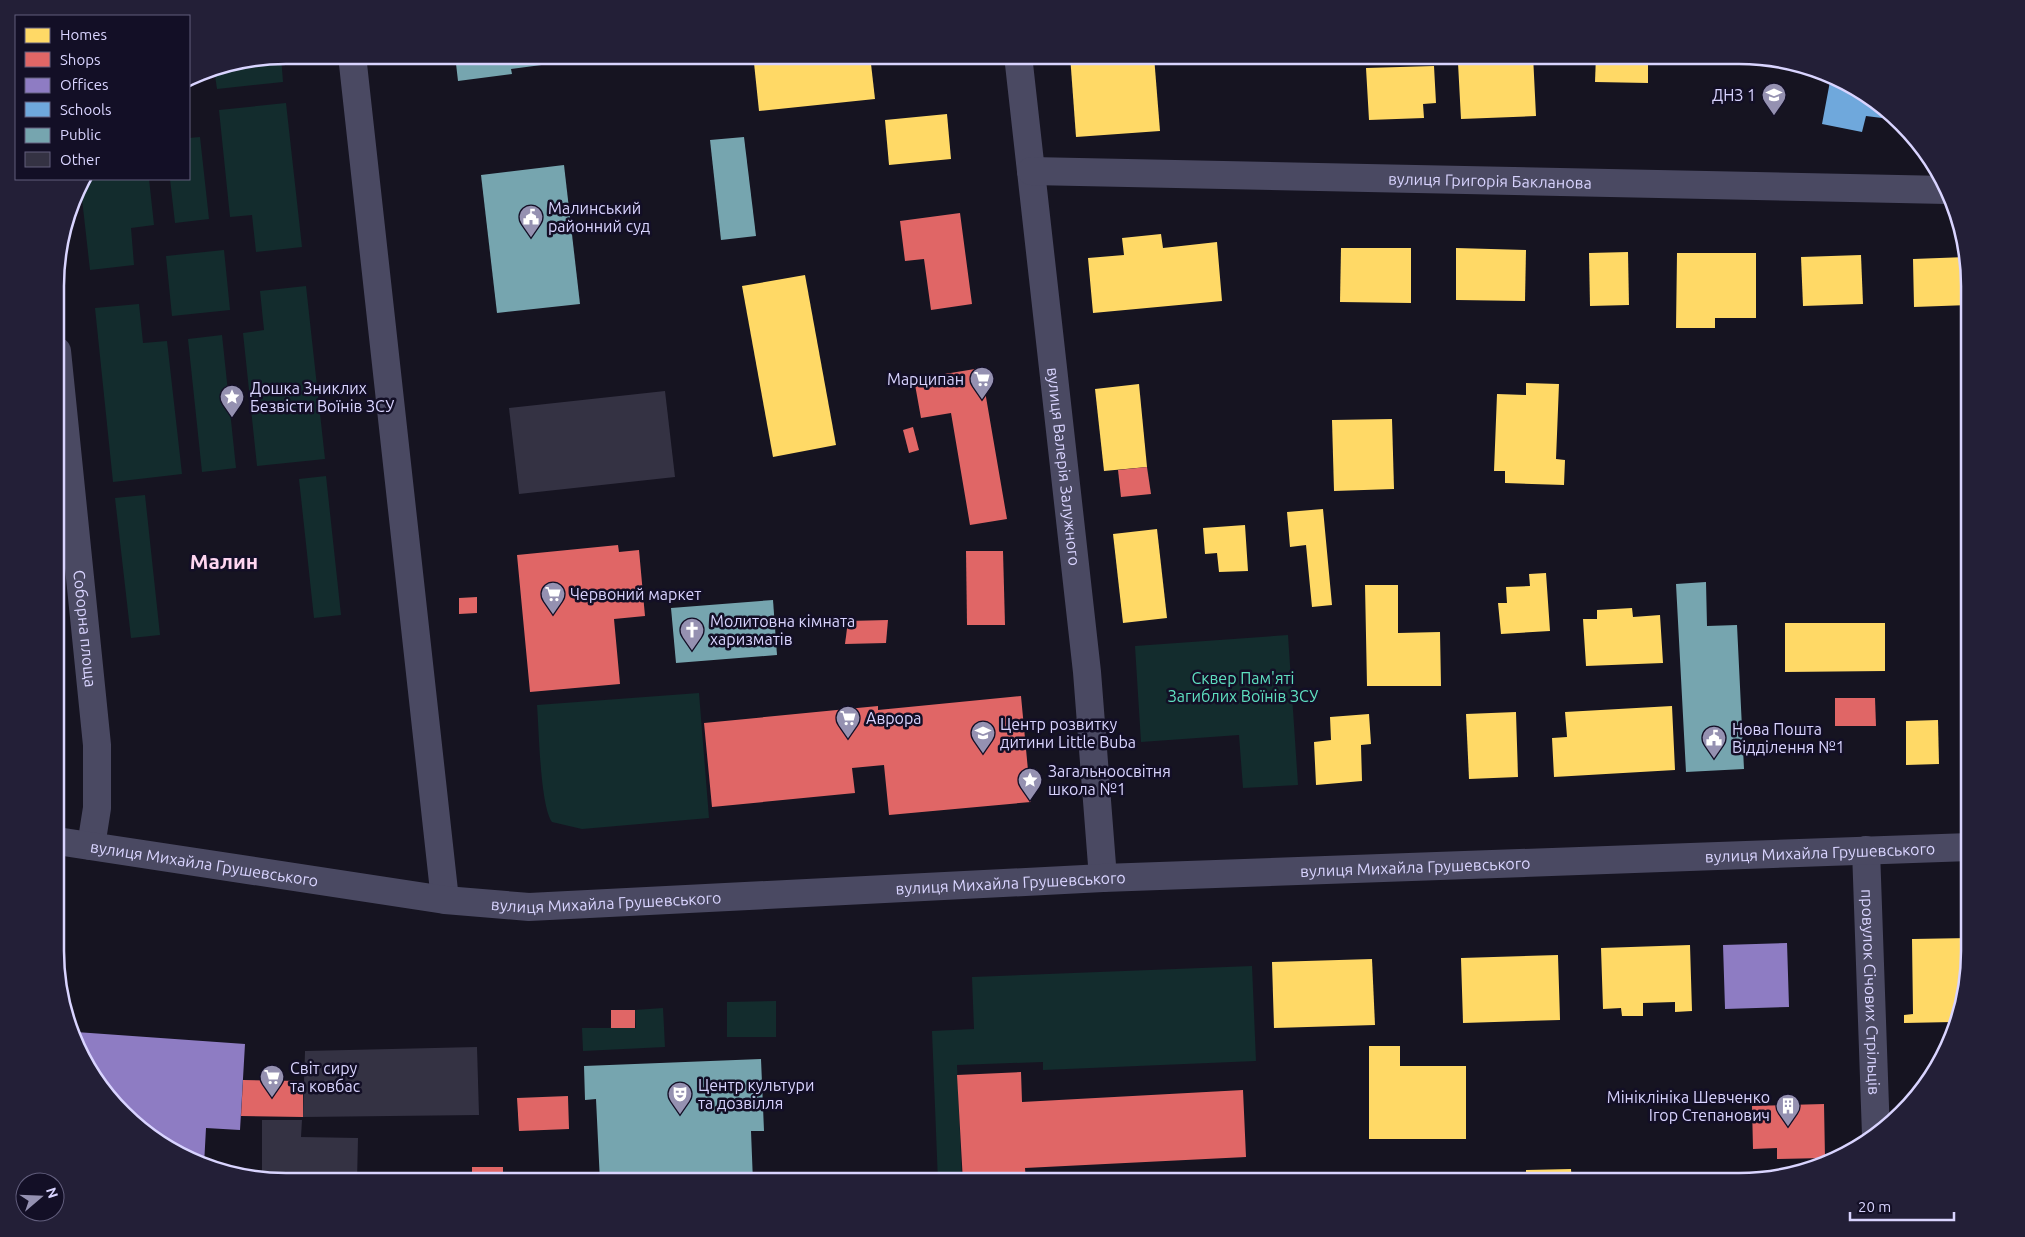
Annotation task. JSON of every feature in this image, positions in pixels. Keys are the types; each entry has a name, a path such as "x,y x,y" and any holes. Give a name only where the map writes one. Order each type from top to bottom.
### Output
{"street":[{"path":"353,64 445,900"},
{"name":"вулиця Валерія Залужного","path":"1019,64 1087,672 1103,878"},
{"name":"вулиця Григорія Бакланова","path":"1031,171 1939,190"},
{"name":"Соборна площа","path":"64,418 98,745 97,808 91,846"},
{"name":"вулиця Михайла Грушевського","path":"64,841 445,900 529,907 1103,878 1961,847"},
{"name":"провулок Січових Стрільців","path":"1866,850 1876,1126"}],"green space":[{"path":"282,64 283,82 217,89 215,76 242,68"},
{"path":"286,103 302,247 256,252 252,215 230,217 219,110"},
{"path":"200,137 209,219 175,223 170,180 190,180 190,138"},
{"path":"91,180 149,180 154,225 131,228 134,265 90,270 82,199"},
{"path":"224,250 230,310 172,316 166,256"},
{"path":"306,286 325,459 257,466 243,333 264,330 260,291"},
{"path":"139,304 143,343 167,341 182,474 113,482 95,308"},
{"path":"222,335 236,468 202,472 188,339"},
{"path":"326,476 341,615 314,618 299,479"},
{"path":"145,495 160,635 131,638 115,498"},
{"name":"Сквер Пам'яті Загиблих Воїнів ЗСУ","path":"1288,635 1298,785 1243,788 1239,735 1141,742 1135,646"},
{"path":"699,693 709,818 582,829 552,822 545,800 539,748 537,705"},
{"path":"1252,966 1256,1061 1043,1070 1043,1062 957,1065 962,1173 938,1173 932,1031 974,1029 972,977"},
{"path":"776,1001 776,1037 727,1037 727,1002"},
{"path":"663,1008 665,1047 583,1051 582,1028 636,1028 635,1010"}],"building: Homes":[{"path":"754,64 871,64 875,99 759,111"},
{"path":"1071,64 1155,64 1160,131 1076,137"},
{"path":"1458,64 1533,64 1536,116 1461,119"},
{"path":"1596,64 1648,64 1648,83 1595,82"},
{"path":"1434,66 1436,103 1423,104 1424,118 1369,120 1366,68"},
{"path":"947,114 951,159 889,165 885,120"},
{"path":"1161,234 1163,248 1217,242 1222,301 1093,313 1088,258 1124,255 1122,238"},
{"path":"1341,248 1411,248 1411,303 1340,302"},
{"path":"1456,248 1526,250 1525,301 1456,300"},
{"path":"1628,252 1629,305 1590,306 1589,253"},
{"path":"1677,253 1756,253 1756,318 1715,318 1715,328 1676,328"},
{"path":"1861,255 1863,304 1803,306 1801,257"},
{"path":"1959,257 1961,305 1914,307 1913,259"},
{"path":"805,275 836,445 773,457 742,286"},
{"path":"1526,383 1559,384 1556,459 1565,460 1564,485 1505,483 1505,471 1494,471 1497,394 1526,395"},
{"path":"1139,384 1147,467 1104,471 1095,389"},
{"path":"1392,419 1394,489 1334,491 1332,420"},
{"path":"1323,509 1332,605 1312,607 1306,545 1290,547 1287,512"},
{"path":"1245,525 1248,571 1219,572 1217,553 1205,554 1203,528"},
{"path":"1157,529 1167,618 1123,623 1113,534"},
{"path":"1546,573 1550,631 1501,634 1498,603 1507,603 1506,587 1530,586 1529,574"},
{"path":"1365,585 1398,585 1398,633 1440,632 1441,686 1367,686"},
{"path":"1632,608 1633,617 1660,615 1663,663 1586,666 1583,619 1597,619 1597,610"},
{"path":"1785,623 1885,623 1885,671 1785,672"},
{"path":"1672,706 1675,770 1554,777 1552,738 1567,737 1565,712"},
{"path":"1516,712 1518,777 1469,779 1466,714"},
{"path":"1369,714 1371,744 1361,745 1362,781 1316,785 1314,742 1331,740 1330,717"},
{"path":"1938,720 1939,764 1906,765 1906,721"},
{"path":"1961,938 1961,966 1957,995 1949,1022 1904,1023 1904,1015 1913,1014 1912,939"},
{"path":"1690,945 1692,1011 1675,1012 1675,1002 1643,1003 1643,1016 1622,1016 1621,1008 1603,1009 1601,948"},
{"path":"1558,955 1560,1020 1463,1023 1461,958"},
{"path":"1372,959 1375,1025 1274,1028 1272,962"},
{"path":"1369,1046 1400,1046 1400,1066 1466,1066 1466,1139 1369,1139"},
{"path":"1571,1169 1571,1173 1526,1173 1526,1170"}],"building: Shops":[{"path":"960,213 972,304 931,310 924,259 905,261 900,221"},
{"path":"981,368 1007,519 970,525 951,413 921,418 914,379"},
{"path":"913,427 919,450 909,453 903,430"},
{"path":"1147,467 1151,494 1121,497 1118,470"},
{"path":"618,545 619,552 639,550 645,616 614,619 620,684 530,692 517,555"},
{"path":"966,551 1003,551 1005,625 967,625"},
{"path":"477,597 477,613 459,614 459,598"},
{"path":"888,620 886,643 845,644 848,621"},
{"path":"1021,696 1031,802 889,815 884,765 852,768 855,793 712,807 704,723 878,706 878,710"},
{"path":"1835,698 1875,698 1876,726 1835,726"},
{"path":"611,1010 635,1010 635,1028 611,1028"},
{"path":"1021,1072 1022,1102 1243,1090 1246,1157 1025,1168 1025,1173 962,1173 957,1075"},
{"name":"Світ сиру та ковбас","path":"243,1080 303,1081 303,1117 241,1116"},
{"path":"568,1096 569,1129 519,1131 517,1098"},
{"name":"Мініклініка Шевченко Ігор Степанович","path":"1824,1104 1825,1156 1818,1158 1777,1159 1777,1148 1753,1149 1752,1106"},
{"path":"472,1167 503,1167 503,1173 472,1173"}],"building: Offices":[{"path":"1787,943 1789,1007 1725,1009 1723,945"},
{"path":"80,1032 245,1044 240,1130 206,1128 204,1157 162,1136 139,1118 119,1098 93,1062"}],"building: Schools":[{"path":"1830,84 1863,101 1885,118 1866,116 1862,132 1822,124"}],"building: Public":[{"path":"456,64 549,64 511,69 512,74 458,81"},
{"path":"744,137 756,236 721,240 710,140"},
{"name":"Малинський районний суд","path":"564,165 580,304 497,313 481,175"},
{"path":"1706,582 1707,626 1737,625 1744,769 1686,772 1676,584"},
{"path":"773,600 777,655 676,663 671,608"},
{"name":"Центр культури та дозвілля","path":"761,1059 764,1131 751,1131 753,1173 600,1173 596,1099 585,1100 584,1066"}],"building: Other":[{"path":"665,391 675,477 519,494 509,408"},
{"path":"477,1047 479,1115 303,1117 305,1051"},
{"path":"262,1120 302,1120 301,1137 358,1138 357,1173 262,1172"}],"place":[{"name":"ДНЗ 1","path":"1774,116"},
{"name":"Малинський районний суд","path":"531,238"},
{"name":"Марципан","path":"982,400"},
{"name":"Дошка Зниклих Безвісти Воїнів ЗСУ","path":"232,418"},
{"name":"Червоний маркет","path":"553,615"},
{"name":"Молитовна кімната харизматів","path":"692,651"},
{"name":"Аврора","path":"848,739"},
{"name":"Центр розвитку дитини Little Buba","path":"983,754"},
{"name":"Нова Пошта Відділення №1","path":"1714,759"},
{"name":"Загальноосвітня школа №1","path":"1030,801"},
{"name":"Світ сиру та ковбас","path":"272,1098"},
{"name":"Центр культури та дозвілля","path":"680,1115"},
{"name":"Мініклініка Шевченко Ігор Степанович","path":"1788,1127"}],"district":[{"name":"Малин","path":"224,562"}]}
